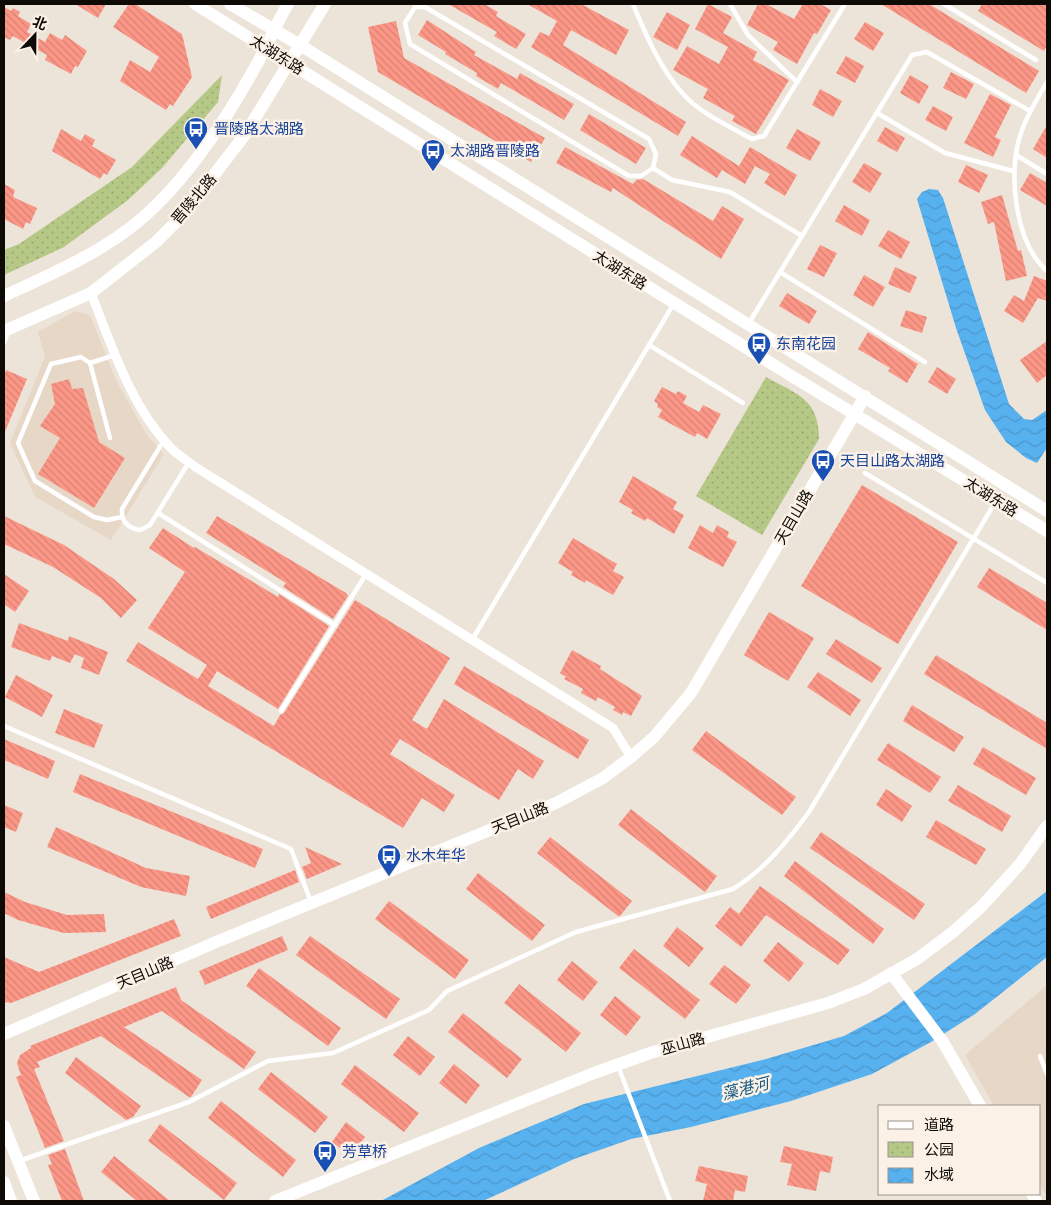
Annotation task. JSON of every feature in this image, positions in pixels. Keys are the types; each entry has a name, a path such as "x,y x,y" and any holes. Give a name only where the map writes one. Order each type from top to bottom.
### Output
{"main road":[{"name":"太湖东路","path":"195,4 854,415 1047,531"},
{"name":"太湖东路","path":"230,4 300,45 1047,511"},
{"name":"晋陵北路","path":"4,296 78,261 130,228 173,189 210,138 253,72 272,30 288,4"},
{"name":"晋陵北路","path":"7,330 90,293 156,242 183,215 244,136 325,4"},
{"name":"天目山路","path":"4,1034 312,903 556,803 603,778 654,737 691,693 865,396"},
{"name":"巫山路","path":"275,1201 618,1064 653,1052 828,1003 864,989 932,948 981,907 1020,864 1047,826"},
{"path":"891,973 943,1042 979,1105"},
{"path":"4,1126 34,1201"},
{"path":"4,1182 11,1201"}],"street":[{"path":"90,293 124,377 155,430 174,451 366,574 613,728 631,757"}],"lane":[{"path":"633,4 652,49 684,95 710,115 752,139 764,136 845,4"},
{"path":"730,4 748,35 797,82"},
{"path":"948,5 1036,60"},
{"path":"415,7 425,7 649,139 656,154 653,168 641,176 629,176 410,44 405,23 415,7"},
{"path":"749,324 912,56 927,52 1030,111"},
{"path":"1047,82 1030,111 1020,134 1013,171 1020,221 1036,260 1047,271"},
{"path":"876,114 945,153 1013,171"},
{"path":"1016,155 1047,174"},
{"path":"653,168 672,180 730,192 802,236"},
{"path":"780,272 925,362"},
{"path":"472,640 674,303"},
{"path":"4,343 7,330"},
{"path":"649,345 743,402"},
{"path":"90,363 115,354"},
{"path":"110,438 90,363 81,357 50,364 18,443 35,481 94,517 107,520 122,517"},
{"path":"164,440 122,509 122,517 127,525 140,530 150,525 189,462"},
{"path":"865,473 1047,583"},
{"path":"18,1161 189,1102 268,1061 333,1053 429,1010 447,991 576,932 733,889 755,875 782,848 809,812 997,500"},
{"path":"158,513 335,624"},
{"path":"281,711 366,574"},
{"path":"4,726 291,850 312,903"},
{"path":"1040,1056 1047,1074"},
{"path":"618,1064 670,1201"}],"shaded area":[{"path":"75,311 90,315 116,380 146,434 164,454 111,540 35,497 10,443 45,356 38,332"},
{"path":"1047,985 1047,1197 1041,1186 1041,1105 993,1105 965,1055"}],"green space":[{"path":"222,75 218,102 162,168 128,200 64,247 4,275 4,250 19,244 132,167"},
{"path":"766,377 796,393 810,406 815,414 818,425 819,439 762,535 696,496"}],"water":[{"path":"929,189 938,190 943,198 1009,404 1024,419 1032,420 1047,410 1047,448 1037,463 1026,458 1006,442 985,410 956,328 917,199 922,192"},
{"name":"藻港河","path":"1047,891 1047,957 975,1014 931,1042 872,1074 791,1101 691,1127 631,1139 574,1159 483,1201 381,1201 479,1148 584,1104 766,1059 844,1036 887,1013"}],"building":[{"path":"75,4 106,4 98,18"},
{"path":"129,4 135,4 182,34 192,77 173,106 170,104 166,110 120,81 130,60 150,72 159,57 113,27"},
{"path":"448,4 484,4 498,12 496,16 526,34 516,49 494,36 497,32"},
{"path":"527,4 581,4 629,30 616,55 571,30 563,45 686,122 678,136 531,47 540,32 549,36 557,21"},
{"path":"708,4 732,17 723,33 757,52 753,60 789,80 756,134 732,121 735,116 703,98 708,89 673,70 687,46 719,64 728,47 695,29"},
{"path":"758,4 766,4 794,19 803,4 820,4 831,10 817,34 814,33 797,64 773,50 778,42 747,25"},
{"path":"881,4 929,4 1039,71 1026,93"},
{"path":"982,4 1047,4 1047,45 1044,51 978,11"},
{"path":"4,7 11,11 13,8 20,12 18,16 31,24 27,32 45,42 50,33 62,40 65,35 87,51 78,67 75,66 71,74 45,60 47,55 13,36 10,40 4,37"},
{"path":"667,12 690,25 677,50 653,37"},
{"path":"427,20 476,52 474,55 517,79 520,73 574,104 564,120 501,83 498,89 476,76 477,73 445,54 446,52 418,35"},
{"path":"396,21 404,58 545,138 531,162 378,72 368,27"},
{"path":"865,22 884,33 873,51 854,39"},
{"path":"846,56 864,66 855,83 836,73"},
{"path":"951,72 974,84 966,99 943,88"},
{"path":"910,75 929,86 919,104 900,93"},
{"path":"820,89 842,101 833,117 812,105"},
{"path":"990,94 1011,105 995,137 1001,140 993,157 964,143"},
{"path":"933,106 953,117 946,131 925,120"},
{"path":"589,114 646,148 636,164 580,130"},
{"path":"1047,125 1047,158 1033,149"},
{"path":"885,127 905,138 897,152 877,141"},
{"path":"61,129 81,141 85,134 95,140 92,146 116,160 107,175 104,173 100,179 52,151"},
{"path":"797,129 821,142 810,161 786,148"},
{"path":"692,136 739,166 750,147 797,175 785,196 764,183 770,174 755,166 745,184 722,170 717,178 680,155"},
{"path":"565,147 633,184 636,180 643,179 713,221 722,206 744,219 721,259 613,188 611,192 556,163"},
{"path":"864,163 882,173 870,193 852,182"},
{"path":"966,165 988,175 979,193 958,182"},
{"path":"1030,173 1047,183 1047,206 1020,190"},
{"path":"4,184 15,190 13,196 15,198 37,208 30,224 26,222 23,229 4,219"},
{"path":"1002,195 1018,251 1021,250 1027,276 1006,281 994,222 988,224 981,202"},
{"path":"844,205 870,220 862,236 835,221"},
{"path":"888,230 910,242 901,259 878,246"},
{"path":"820,245 837,253 824,277 807,269"},
{"path":"895,267 917,277 910,293 888,284"},
{"path":"864,275 885,287 873,307 853,295"},
{"path":"1034,276 1047,281 1047,301 1038,298 1023,323 1004,311 1014,295 1024,301"},
{"path":"787,293 817,311 809,324 779,306"},
{"path":"906,310 927,317 922,333 900,326"},
{"path":"868,332 918,364 907,383 888,371 890,368 858,349"},
{"path":"1047,341 1047,375 1037,383 1020,360"},
{"path":"937,367 956,379 947,394 928,382"},
{"path":"6,370 27,379 4,434 4,376"},
{"path":"69,379 72,389 83,388 99,442 125,458 94,508 38,474 60,438 40,426 55,404 51,384"},
{"path":"662,387 676,394 678,391 687,396 683,403 699,412 703,405 721,414 707,439 697,433 695,437 658,417 662,410 657,407 658,404 654,401"},
{"path":"633,476 677,502 673,509 684,515 674,534 647,518 645,521 631,513 633,510 619,502"},
{"path":"862,485 958,542 898,644 801,586"},
{"path":"4,516 64,545 114,579 137,600 121,618 101,598 53,567 4,544"},
{"path":"217,516 346,593 348,596 333,619 283,587 286,583 206,533"},
{"path":"700,525 713,533 717,525 729,532 727,537 737,542 723,567 688,548"},
{"path":"163,528 278,597 279,594 329,626 278,709 217,671 208,686 274,726 355,600 450,658 412,720 427,729 444,699 544,761 533,779 518,769 499,800 400,739 390,754 455,795 444,812 422,798 403,828 126,661 138,642 198,679 207,665 148,628 185,572 149,548"},
{"path":"573,538 617,564 613,571 624,577 613,595 586,580 585,583 571,575 573,572 558,563"},
{"path":"989,568 1047,603 1047,630 977,587"},
{"path":"4,574 29,591 15,612 4,604"},
{"path":"769,612 814,638 788,681 744,655"},
{"path":"19,623 68,641 69,636 108,652 99,675 81,668 84,658 75,654 70,663 52,656 50,661 11,647"},
{"path":"836,639 882,668 872,683 826,654"},
{"path":"572,650 601,666 600,669 642,696 631,716 623,712 622,715 613,710 615,707 598,697 596,701 581,693 583,689 564,679 566,677 560,673"},
{"path":"936,655 1047,723 1047,749 924,674"},
{"path":"464,666 589,740 578,759 454,684"},
{"path":"818,672 861,700 850,716 807,687"},
{"path":"16,675 53,695 42,717 5,697"},
{"path":"912,705 964,737 954,752 903,721"},
{"path":"64,709 103,725 94,748 55,733"},
{"path":"706,731 796,797 782,815 692,750"},
{"path":"4,739 55,761 48,779 4,760"},
{"path":"888,743 941,777 930,793 877,760"},
{"path":"983,747 1036,778 1026,795 973,764"},
{"path":"80,774 263,849 255,868 73,792"},
{"path":"958,785 1011,816 1002,832 948,801"},
{"path":"886,789 912,806 902,822 876,805"},
{"path":"4,805 23,813 16,832 4,827"},
{"path":"631,809 717,876 705,892 618,825"},
{"path":"936,820 986,849 976,865 926,837"},
{"path":"56,827 146,868 190,876 186,896 141,887 47,847"},
{"path":"821,832 925,904 914,920 810,848"},
{"path":"550,837 632,901 620,916 537,853"},
{"path":"305,847 342,864 307,879 302,867 311,863"},
{"path":"795,861 884,929 873,944 784,876"},
{"path":"295,870 299,882 211,919 206,907"},
{"path":"478,873 545,925 532,941 466,889"},
{"path":"760,886 850,950 838,965 766,915 741,947 715,926 730,907 739,914"},
{"path":"4,892 25,902 67,915 104,914 106,932 64,933 18,920 4,913"},
{"path":"389,901 469,960 455,979 375,919"},
{"path":"174,919 181,936 11,1003 4,1002 4,957 39,972"},
{"path":"677,927 704,948 689,967 663,946"},
{"path":"282,936 288,950 205,985 199,971"},
{"path":"310,936 400,999 386,1019 296,955"},
{"path":"778,942 804,963 789,982 763,961"},
{"path":"634,949 700,1000 685,1019 619,968"},
{"path":"572,961 598,982 583,1001 557,980"},
{"path":"724,965 751,985 736,1004 709,984"},
{"path":"259,968 341,1028 328,1046 246,986"},
{"path":"519,984 581,1033 566,1052 504,1003"},
{"path":"176,987 181,1000 256,1052 244,1069 162,1011 124,1027 202,1080 191,1097 101,1036 37,1062 40,1067 34,1069 64,1141 45,1148 16,1077 21,1075 17,1063 20,1055 31,1048 30,1046"},
{"path":"615,996 641,1017 626,1036 600,1015"},
{"path":"463,1013 522,1059 507,1078 448,1032"},
{"path":"408,1036 435,1057 420,1076 393,1055"},
{"path":"76,1057 141,1106 133,1117 126,1120 65,1073"},
{"path":"454,1064 480,1085 466,1104 439,1083"},
{"path":"355,1065 419,1113 404,1132 341,1084"},
{"path":"271,1072 328,1117 315,1133 258,1089"},
{"path":"221,1101 296,1160 283,1177 208,1118"},
{"path":"346,1122 365,1137 351,1156 332,1142"},
{"path":"160,1124 237,1183 224,1200 148,1141"},
{"path":"784,1146 833,1157 830,1173 820,1171 816,1191 787,1185 792,1164 780,1162"},
{"path":"65,1149 84,1201 62,1201 48,1165 52,1164 48,1155"},
{"path":"114,1156 170,1201 137,1201 101,1172"},
{"path":"699,1166 748,1176 745,1192 735,1190 733,1201 703,1201 707,1184 695,1181"}],"place":[{"name":"晋陵路太湖路","path":"196,150"},
{"name":"太湖路晋陵路","path":"433,172"},
{"name":"东南花园","path":"759,365"},
{"name":"天目山路太湖路","path":"823,482"},
{"name":"水木年华","path":"389,877"},
{"name":"芳草桥","path":"325,1173"}]}
